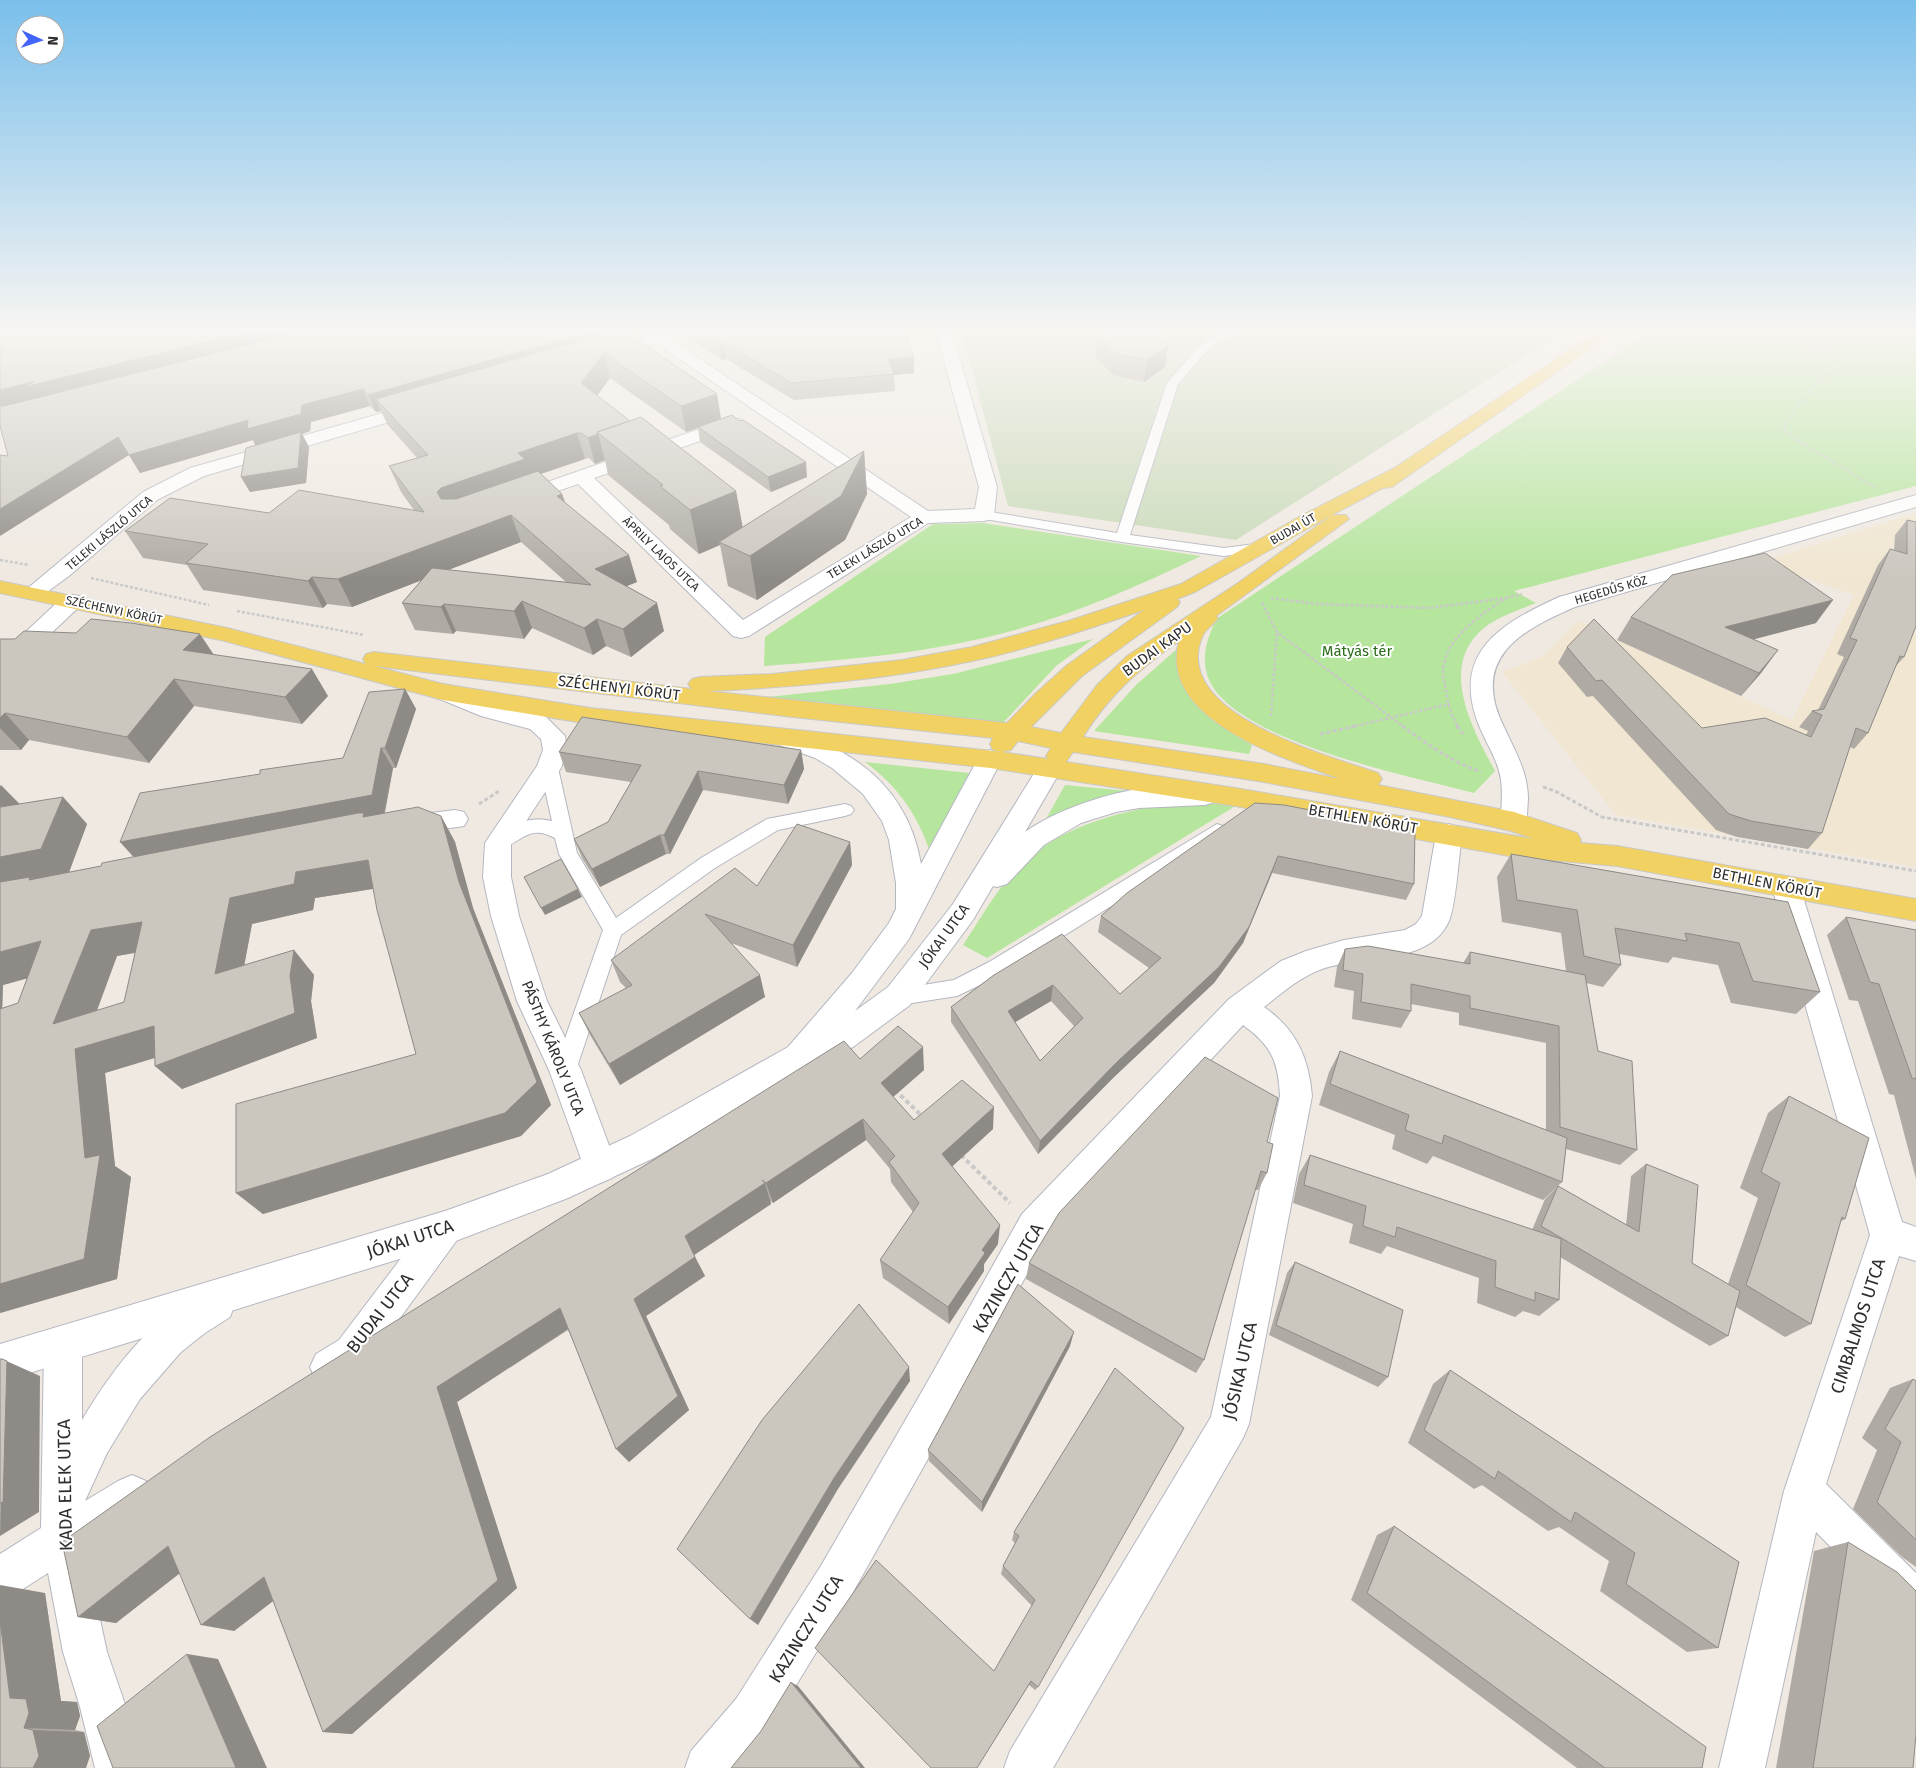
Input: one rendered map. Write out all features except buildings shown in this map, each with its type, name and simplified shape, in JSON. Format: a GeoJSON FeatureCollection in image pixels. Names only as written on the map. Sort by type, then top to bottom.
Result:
{"type":"FeatureCollection","features":[{"type":"Feature","properties":{"kind":"main road","name":"BUDAI ÚT"},"geometry":{"type":"LineString","coordinates":[[1216,607],[1322,532],[1400,472],[1485,415]]}},
{"type":"Feature","properties":{"kind":"main road","name":"BUDAI ÚT"},"geometry":{"type":"LineString","coordinates":[[1188,588],[1306,521],[1400,472]]}},
{"type":"Feature","properties":{"kind":"main road","name":"SZÉCHENYI KÖRÚT"},"geometry":{"type":"LineString","coordinates":[[0,587],[227,635],[443,692],[590,716],[990,759]]}},
{"type":"Feature","properties":{"kind":"main road"},"geometry":{"type":"LineString","coordinates":[[621,688],[773,681],[902,667],[973,654],[1076,626],[1188,588]]}},
{"type":"Feature","properties":{"kind":"main road"},"geometry":{"type":"LineString","coordinates":[[1049,770],[990,759],[1043,698],[1074,671],[1188,588]]}},
{"type":"Feature","properties":{"kind":"main road","name":"BUDAI KAPU"},"geometry":{"type":"LineString","coordinates":[[1049,770],[1066,742],[1105,690],[1135,661],[1216,607]]}},
{"type":"Feature","properties":{"kind":"main road"},"geometry":{"type":"LineString","coordinates":[[1216,607],[1192,634],[1187,653],[1187,668],[1207,701],[1223,715],[1268,743],[1450,821]]}},
{"type":"Feature","properties":{"kind":"main road","name":"SZÉCHENYI KÖRÚT"},"geometry":{"type":"LineString","coordinates":[[227,635],[345,655],[1012,732]]}},
{"type":"Feature","properties":{"kind":"main road"},"geometry":{"type":"LineString","coordinates":[[1012,732],[1066,742]]}},
{"type":"Feature","properties":{"kind":"main road","name":"BETHLEN KÖRÚT"},"geometry":{"type":"LineString","coordinates":[[1066,742],[1264,773],[1450,821],[1515,847],[1617,856],[1916,910]]}},
{"type":"Feature","properties":{"kind":"main road","name":"BETHLEN KÖRÚT"},"geometry":{"type":"LineString","coordinates":[[1049,770],[1235,797],[1450,821],[1514,822],[1617,856]]}},
{"type":"Feature","properties":{"kind":"street","name":"TELEKI LÁSZLÓ UTCA"},"geometry":{"type":"LineString","coordinates":[[33,593],[62,572],[150,496],[197,472],[394,415]]}},
{"type":"Feature","properties":{"kind":"street"},"geometry":{"type":"LineString","coordinates":[[503,504],[759,415]]}},
{"type":"Feature","properties":{"kind":"street"},"geometry":{"type":"LineString","coordinates":[[770,415],[924,517]]}},
{"type":"Feature","properties":{"kind":"street"},"geometry":{"type":"LineString","coordinates":[[967,415],[988,487],[984,515]]}},
{"type":"Feature","properties":{"kind":"street","name":"ÁPRILY LAJOS UTCA"},"geometry":{"type":"LineString","coordinates":[[582,477],[741,631]]}},
{"type":"Feature","properties":{"kind":"street","name":"HEGEDŰS KÖZ"},"geometry":{"type":"LineString","coordinates":[[1514,822],[1514,779],[1483,709],[1480,686],[1482,669],[1489,653],[1501,638],[1518,625],[1567,602],[1910,503]]}},
{"type":"Feature","properties":{"kind":"street","name":"TELEKI LÁSZLÓ UTCA"},"geometry":{"type":"LineString","coordinates":[[741,631],[924,517],[984,515]]}},
{"type":"Feature","properties":{"kind":"street"},"geometry":{"type":"LineString","coordinates":[[0,669],[72,601]]}},
{"type":"Feature","properties":{"kind":"street"},"geometry":{"type":"LineString","coordinates":[[443,692],[489,710],[538,723],[553,736],[555,750],[550,768],[498,844]]}},
{"type":"Feature","properties":{"kind":"street"},"geometry":{"type":"LineString","coordinates":[[774,735],[824,750],[864,780],[880,797],[893,818],[902,840],[909,872],[910,911]]}},
{"type":"Feature","properties":{"kind":"street","name":"JÓKAI UTCA"},"geometry":{"type":"LineString","coordinates":[[796,1058],[862,982],[910,911],[990,759]]}},
{"type":"Feature","properties":{"kind":"street","name":"JÓKAI UTCA"},"geometry":{"type":"LineString","coordinates":[[0,1363],[63,1346],[445,1228],[556,1187],[642,1148],[796,1058],[842,1038],[898,996],[963,912],[1049,770]]}},
{"type":"Feature","properties":{"kind":"street"},"geometry":{"type":"LineString","coordinates":[[963,912],[1036,837],[1078,815],[1115,803],[1148,797],[1178,794],[1235,797]]}},
{"type":"Feature","properties":{"kind":"street"},"geometry":{"type":"LineString","coordinates":[[383,827],[455,819]]}},
{"type":"Feature","properties":{"kind":"street","name":"KAZINCZY UTCA"},"geometry":{"type":"LineString","coordinates":[[708,1768],[752,1715],[838,1578],[938,1402],[1034,1226],[1240,1008],[1302,964],[1344,952],[1411,941],[1426,932],[1436,919],[1450,821]]}},
{"type":"Feature","properties":{"kind":"street","name":"PÁSTHY KÁROLY UTCA"},"geometry":{"type":"LineString","coordinates":[[498,844],[497,877],[505,916],[532,1001],[565,1070],[600,1167]]}},
{"type":"Feature","properties":{"kind":"street","name":"CIMBALMOS UTCA"},"geometry":{"type":"LineString","coordinates":[[1742,1768],[1804,1491],[1902,1240],[1786,887]]}},
{"type":"Feature","properties":{"kind":"street","name":"JÓSIKA UTCA"},"geometry":{"type":"LineString","coordinates":[[1027,1768],[1230,1424],[1296,1096],[1295,1070],[1281,1040],[1264,1022],[1240,1008]]}},
{"type":"Feature","properties":{"kind":"street","name":"BUDAI UTCA"},"geometry":{"type":"LineString","coordinates":[[302,1385],[352,1353],[445,1228]]}},
{"type":"Feature","properties":{"kind":"street"},"geometry":{"type":"LineString","coordinates":[[62,1522],[83,1456],[108,1412],[131,1381],[166,1342],[199,1313],[245,1290]]}},
{"type":"Feature","properties":{"kind":"street","name":"KADA ELEK UTCA"},"geometry":{"type":"LineString","coordinates":[[63,1346],[62,1522],[85,1652],[103,1707],[118,1768]]}},
{"type":"Feature","properties":{"kind":"street"},"geometry":{"type":"LineString","coordinates":[[0,1579],[62,1522],[162,1476]]}},
{"type":"Feature","properties":{"kind":"street"},"geometry":{"type":"LineString","coordinates":[[1804,1491],[1916,1603]]}},
{"type":"Feature","properties":{"kind":"lane"},"geometry":{"type":"LineString","coordinates":[[1122,538],[1163,415]]}},
{"type":"Feature","properties":{"kind":"lane"},"geometry":{"type":"LineString","coordinates":[[984,515],[1122,538],[1224,552],[1263,547]]}},
{"type":"Feature","properties":{"kind":"lane"},"geometry":{"type":"LineString","coordinates":[[550,768],[568,854],[613,930]]}},
{"type":"Feature","properties":{"kind":"lane"},"geometry":{"type":"LineString","coordinates":[[565,1070],[613,930],[708,863],[773,824],[845,810]]}},
{"type":"Feature","properties":{"kind":"lane"},"geometry":{"type":"LineString","coordinates":[[498,844],[525,826],[548,825],[564,834]]}},
{"type":"Feature","properties":{"kind":"lane"},"geometry":{"type":"LineString","coordinates":[[898,996],[957,988],[996,968],[1217,831]]}},
{"type":"Feature","properties":{"kind":"path"},"geometry":{"type":"LineString","coordinates":[[1792,415],[1786,422],[1784,429],[1800,442],[1910,503]]}},
{"type":"Feature","properties":{"kind":"path"},"geometry":{"type":"LineString","coordinates":[[0,560],[217,606]]}},
{"type":"Feature","properties":{"kind":"path"},"geometry":{"type":"LineString","coordinates":[[1259,595],[1277,632],[1427,744],[1464,766],[1485,773],[1482,764]]}},
{"type":"Feature","properties":{"kind":"path"},"geometry":{"type":"LineString","coordinates":[[1268,597],[1318,604],[1429,608],[1506,598],[1482,614],[1454,641],[1443,669],[1448,704],[1455,724],[1467,739]]}},
{"type":"Feature","properties":{"kind":"path"},"geometry":{"type":"LineString","coordinates":[[236,611],[373,637]]}},
{"type":"Feature","properties":{"kind":"path"},"geometry":{"type":"LineString","coordinates":[[1270,721],[1277,632]]}},
{"type":"Feature","properties":{"kind":"path"},"geometry":{"type":"LineString","coordinates":[[1314,736],[1448,704]]}},
{"type":"Feature","properties":{"kind":"path"},"geometry":{"type":"LineString","coordinates":[[1514,779],[1555,790],[1602,817],[1916,871]]}},
{"type":"Feature","properties":{"kind":"path"},"geometry":{"type":"LineString","coordinates":[[891,1086],[927,1121]]}},
{"type":"Feature","properties":{"kind":"path"},"geometry":{"type":"LineString","coordinates":[[956,1149],[1034,1226]]}},
{"type":"Feature","properties":{"kind":"shaded area"},"geometry":{"type":"Polygon","coordinates":[[[1916,513],[1916,867],[1616,815],[1502,672],[1543,656],[1578,621],[1792,720],[1854,595],[1760,562],[1916,513]]]}},
{"type":"Feature","properties":{"kind":"green space"},"geometry":{"type":"Polygon","coordinates":[[[984,415],[1433,415],[1236,540],[1008,506],[984,415]]]}},
{"type":"Feature","properties":{"kind":"green space","name":"Mátyás tér"},"geometry":{"type":"Polygon","coordinates":[[[1525,415],[1916,415],[1916,486],[1514,591],[1536,603],[1503,617],[1484,628],[1470,643],[1463,661],[1461,679],[1469,718],[1495,771],[1474,793],[1409,777],[1322,751],[1281,735],[1245,716],[1219,694],[1206,670],[1205,656],[1207,644],[1216,619],[1525,415]]]}},
{"type":"Feature","properties":{"kind":"green space"},"geometry":{"type":"Polygon","coordinates":[[[983,523],[1201,556],[1086,606],[1039,623],[984,638],[890,654],[764,666],[765,637],[933,524],[983,523]]]}},
{"type":"Feature","properties":{"kind":"green space"},"geometry":{"type":"Polygon","coordinates":[[[1093,639],[1056,666],[1003,723],[766,700],[768,697],[890,684],[953,674],[1093,639]]]}},
{"type":"Feature","properties":{"kind":"green space"},"geometry":{"type":"Polygon","coordinates":[[[1177,649],[1179,669],[1215,719],[1252,745],[1249,754],[1094,731],[1136,685],[1177,649]]]}},
{"type":"Feature","properties":{"kind":"green space"},"geometry":{"type":"Polygon","coordinates":[[[865,762],[969,773],[929,849],[918,823],[896,790],[865,762]]]}},
{"type":"Feature","properties":{"kind":"green space"},"geometry":{"type":"Polygon","coordinates":[[[1065,785],[1128,791],[1046,819],[1065,785]]]}},
{"type":"Feature","properties":{"kind":"green space"},"geometry":{"type":"Polygon","coordinates":[[[1179,802],[1237,805],[987,958],[963,945],[1006,881],[1023,863],[1042,848],[1063,835],[1107,817],[1179,802]]]}}]}
